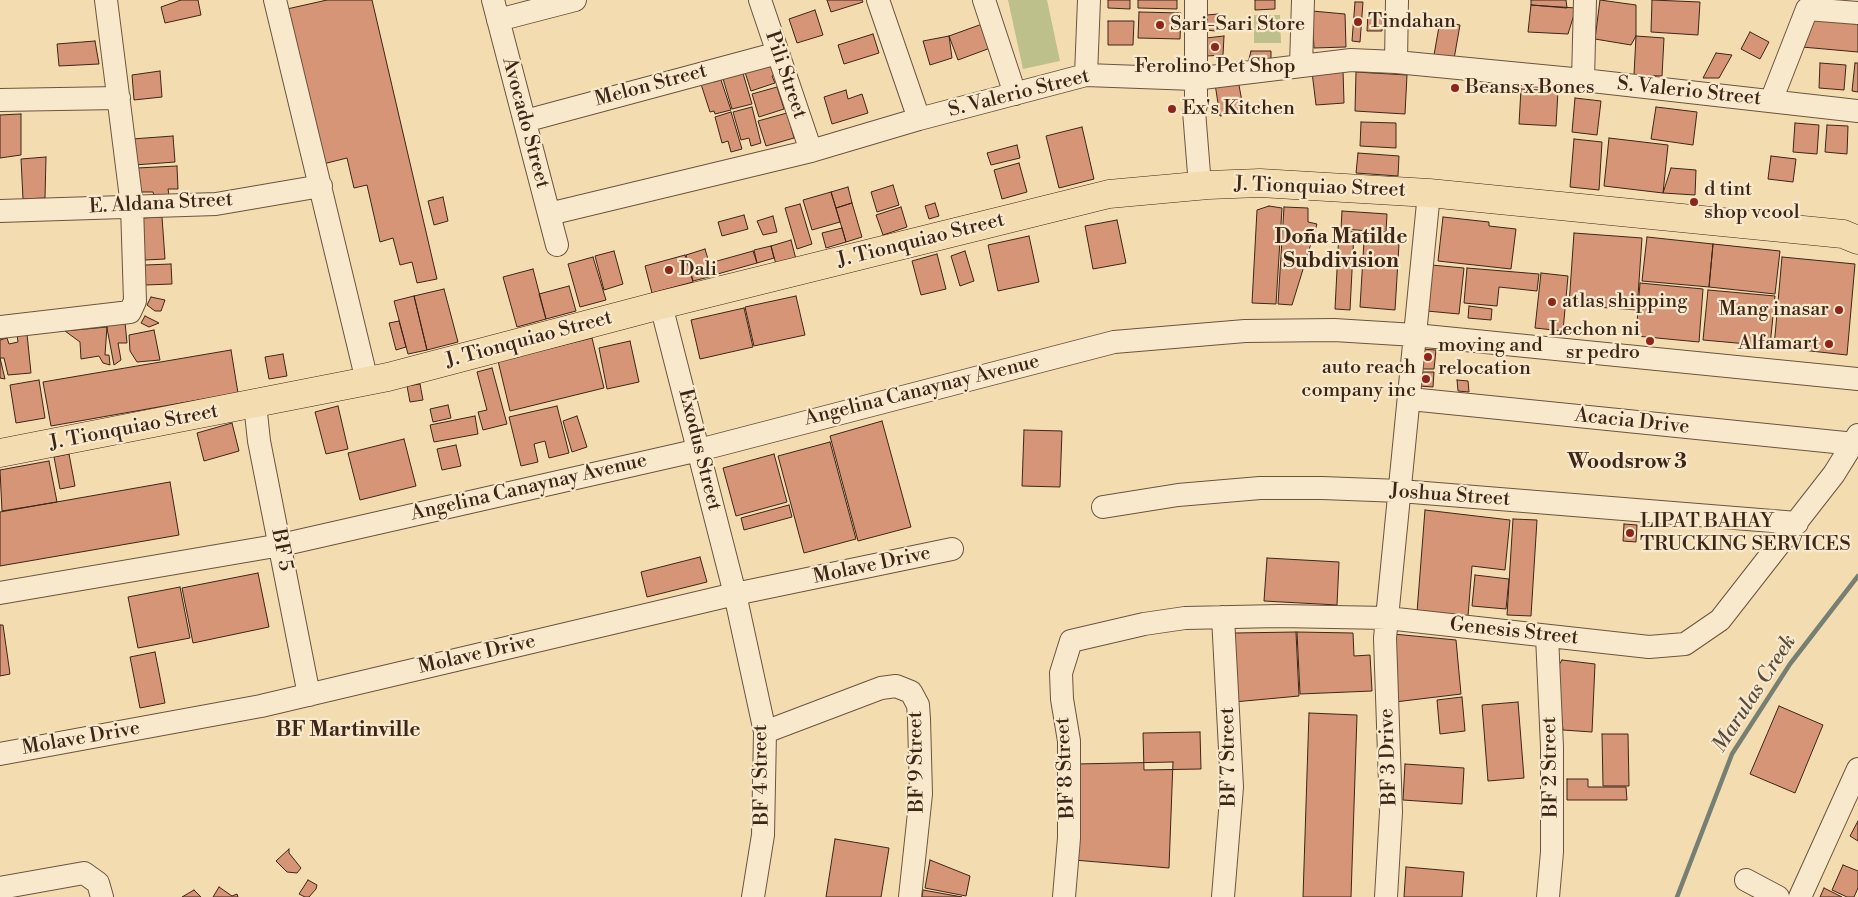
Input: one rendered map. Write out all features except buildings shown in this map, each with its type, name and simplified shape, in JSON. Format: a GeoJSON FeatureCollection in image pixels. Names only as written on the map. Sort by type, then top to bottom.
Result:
{"type":"FeatureCollection","features":[{"type":"Feature","properties":{"kind":"main road","name":"J. Tionquiao Street"},"geometry":{"type":"LineString","coordinates":[[0,453],[367,381],[661,305],[1109,194],[1204,185],[1260,183],[1429,193],[1843,234],[1858,240]]}},
{"type":"Feature","properties":{"kind":"street"},"geometry":{"type":"LineString","coordinates":[[0,327],[130,312],[135,301],[132,206],[120,98],[106,0]]}},
{"type":"Feature","properties":{"kind":"street"},"geometry":{"type":"LineString","coordinates":[[275,0],[367,381]]}},
{"type":"Feature","properties":{"kind":"street"},"geometry":{"type":"LineString","coordinates":[[496,10],[575,0]]}},
{"type":"Feature","properties":{"kind":"street","name":"Pili Street"},"geometry":{"type":"LineString","coordinates":[[760,0],[810,151]]}},
{"type":"Feature","properties":{"kind":"street"},"geometry":{"type":"LineString","coordinates":[[878,0],[918,119]]}},
{"type":"Feature","properties":{"kind":"street"},"geometry":{"type":"LineString","coordinates":[[984,0],[1015,94]]}},
{"type":"Feature","properties":{"kind":"street"},"geometry":{"type":"LineString","coordinates":[[1086,75],[1088,0]]}},
{"type":"Feature","properties":{"kind":"street"},"geometry":{"type":"LineString","coordinates":[[1196,0],[1194,79],[1196,105],[1194,111],[1204,185]]}},
{"type":"Feature","properties":{"kind":"street"},"geometry":{"type":"LineString","coordinates":[[1301,66],[1303,0]]}},
{"type":"Feature","properties":{"kind":"street"},"geometry":{"type":"LineString","coordinates":[[1396,62],[1397,0]]}},
{"type":"Feature","properties":{"kind":"street"},"geometry":{"type":"LineString","coordinates":[[1583,80],[1585,0]]}},
{"type":"Feature","properties":{"kind":"street"},"geometry":{"type":"LineString","coordinates":[[1771,102],[1805,4],[1858,13]]}},
{"type":"Feature","properties":{"kind":"street","name":"Avocado Street"},"geometry":{"type":"LineString","coordinates":[[496,10],[558,246]]}},
{"type":"Feature","properties":{"kind":"street","name":"Melon Street"},"geometry":{"type":"LineString","coordinates":[[525,121],[778,53]]}},
{"type":"Feature","properties":{"kind":"street","name":"S. Valerio Street"},"geometry":{"type":"LineString","coordinates":[[549,214],[810,151],[918,119],[1086,75],[1194,79],[1351,60],[1396,62],[1583,80],[1858,111]]}},
{"type":"Feature","properties":{"kind":"street"},"geometry":{"type":"LineString","coordinates":[[0,100],[120,98]]}},
{"type":"Feature","properties":{"kind":"street","name":"E. Aldana Street"},"geometry":{"type":"LineString","coordinates":[[0,211],[216,204],[321,186]]}},
{"type":"Feature","properties":{"kind":"street","name":"BF 3 Drive"},"geometry":{"type":"LineString","coordinates":[[1386,897],[1391,812],[1384,652],[1429,193]]}},
{"type":"Feature","properties":{"kind":"street","name":"Exodus Street"},"geometry":{"type":"LineString","coordinates":[[661,305],[735,594]]}},
{"type":"Feature","properties":{"kind":"street","name":"Angelina Canaynay Avenue"},"geometry":{"type":"LineString","coordinates":[[0,593],[281,545],[699,450],[1114,342],[1245,331],[1334,330],[1415,335],[1858,379]]}},
{"type":"Feature","properties":{"kind":"street","name":"Acacia Drive"},"geometry":{"type":"LineString","coordinates":[[1410,400],[1856,440]]}},
{"type":"Feature","properties":{"kind":"street","name":"BF 5"},"geometry":{"type":"LineString","coordinates":[[255,404],[259,441],[309,694]]}},
{"type":"Feature","properties":{"kind":"street","name":"Genesis Street"},"geometry":{"type":"LineString","coordinates":[[1071,641],[1144,624],[1185,618],[1223,617],[1387,618],[1649,647],[1685,644],[1720,620],[1797,523],[1856,440]]}},
{"type":"Feature","properties":{"kind":"street","name":"Joshua Street"},"geometry":{"type":"LineString","coordinates":[[1103,507],[1178,495],[1260,488],[1400,491],[1797,523]]}},
{"type":"Feature","properties":{"kind":"street","name":"Molave Drive"},"geometry":{"type":"LineString","coordinates":[[0,754],[184,721],[309,694],[735,594],[952,549]]}},
{"type":"Feature","properties":{"kind":"street","name":"BF 4 Street"},"geometry":{"type":"LineString","coordinates":[[735,594],[765,732],[763,835],[753,897]]}},
{"type":"Feature","properties":{"kind":"street","name":"BF 7 Street"},"geometry":{"type":"LineString","coordinates":[[1223,617],[1232,787],[1223,897]]}},
{"type":"Feature","properties":{"kind":"street","name":"BF 2 Street"},"geometry":{"type":"LineString","coordinates":[[1547,636],[1552,747],[1552,852],[1548,897]]}},
{"type":"Feature","properties":{"kind":"street","name":"BF 8 Street"},"geometry":{"type":"LineString","coordinates":[[1064,897],[1069,838],[1069,741],[1062,699],[1061,673],[1064,657],[1071,641]]}},
{"type":"Feature","properties":{"kind":"street","name":"BF 9 Street"},"geometry":{"type":"LineString","coordinates":[[765,732],[882,688],[896,686],[911,692],[918,704],[920,719],[921,794],[910,897]]}},
{"type":"Feature","properties":{"kind":"street"},"geometry":{"type":"LineString","coordinates":[[1800,897],[1858,769]]}},
{"type":"Feature","properties":{"kind":"street"},"geometry":{"type":"LineString","coordinates":[[0,888],[84,873],[98,883],[102,897]]}},
{"type":"Feature","properties":{"kind":"street"},"geometry":{"type":"LineString","coordinates":[[1746,880],[1778,897]]}},
{"type":"Feature","properties":{"kind":"green space"},"geometry":{"type":"Polygon","coordinates":[[[1008,0],[1047,0],[1060,61],[1023,69],[1008,0]]]}},
{"type":"Feature","properties":{"kind":"green space"},"geometry":{"type":"Polygon","coordinates":[[[1254,15],[1280,15],[1281,43],[1254,43],[1254,15]]]}},
{"type":"Feature","properties":{"kind":"waterway","name":"Marulas Creek"},"geometry":{"type":"LineString","coordinates":[[1677,897],[1732,754],[1790,664],[1858,576]]}},
{"type":"Feature","properties":{"kind":"place","name":"Tindahan"},"geometry":{"type":"Point","coordinates":[1358,22]}},
{"type":"Feature","properties":{"kind":"place","name":"Sari-Sari Store"},"geometry":{"type":"Point","coordinates":[1160,25]}},
{"type":"Feature","properties":{"kind":"place","name":"Ferolino Pet Shop"},"geometry":{"type":"Point","coordinates":[1215,47]}},
{"type":"Feature","properties":{"kind":"place","name":"Beans x Bones"},"geometry":{"type":"Point","coordinates":[1455,88]}},
{"type":"Feature","properties":{"kind":"place","name":"Ex's Kitchen"},"geometry":{"type":"Point","coordinates":[1172,109]}},
{"type":"Feature","properties":{"kind":"place","name":"d tint shop vcool"},"geometry":{"type":"Point","coordinates":[1694,202]}},
{"type":"Feature","properties":{"kind":"place","name":"Dali"},"geometry":{"type":"Point","coordinates":[669,270]}},
{"type":"Feature","properties":{"kind":"place","name":"atlas shipping"},"geometry":{"type":"Point","coordinates":[1552,302]}},
{"type":"Feature","properties":{"kind":"place","name":"Mang inasar"},"geometry":{"type":"Point","coordinates":[1839,310]}},
{"type":"Feature","properties":{"kind":"place","name":"Lechon ni sr pedro"},"geometry":{"type":"Point","coordinates":[1650,341]}},
{"type":"Feature","properties":{"kind":"place","name":"Alfamart"},"geometry":{"type":"Point","coordinates":[1829,344]}},
{"type":"Feature","properties":{"kind":"place","name":"moving and relocation"},"geometry":{"type":"Point","coordinates":[1428,357]}},
{"type":"Feature","properties":{"kind":"place","name":"auto reach company inc"},"geometry":{"type":"Point","coordinates":[1426,379]}},
{"type":"Feature","properties":{"kind":"place","name":"LIPAT BAHAY TRUCKING SERVICES"},"geometry":{"type":"Point","coordinates":[1630,533]}},
{"type":"Feature","properties":{"kind":"district","name":"Doña Matilde Subdivision"},"geometry":{"type":"Point","coordinates":[1341,250]}},
{"type":"Feature","properties":{"kind":"district","name":"Woodsrow 3"},"geometry":{"type":"Point","coordinates":[1627,463]}},
{"type":"Feature","properties":{"kind":"district","name":"BF Martinville"},"geometry":{"type":"Point","coordinates":[348,731]}}]}
